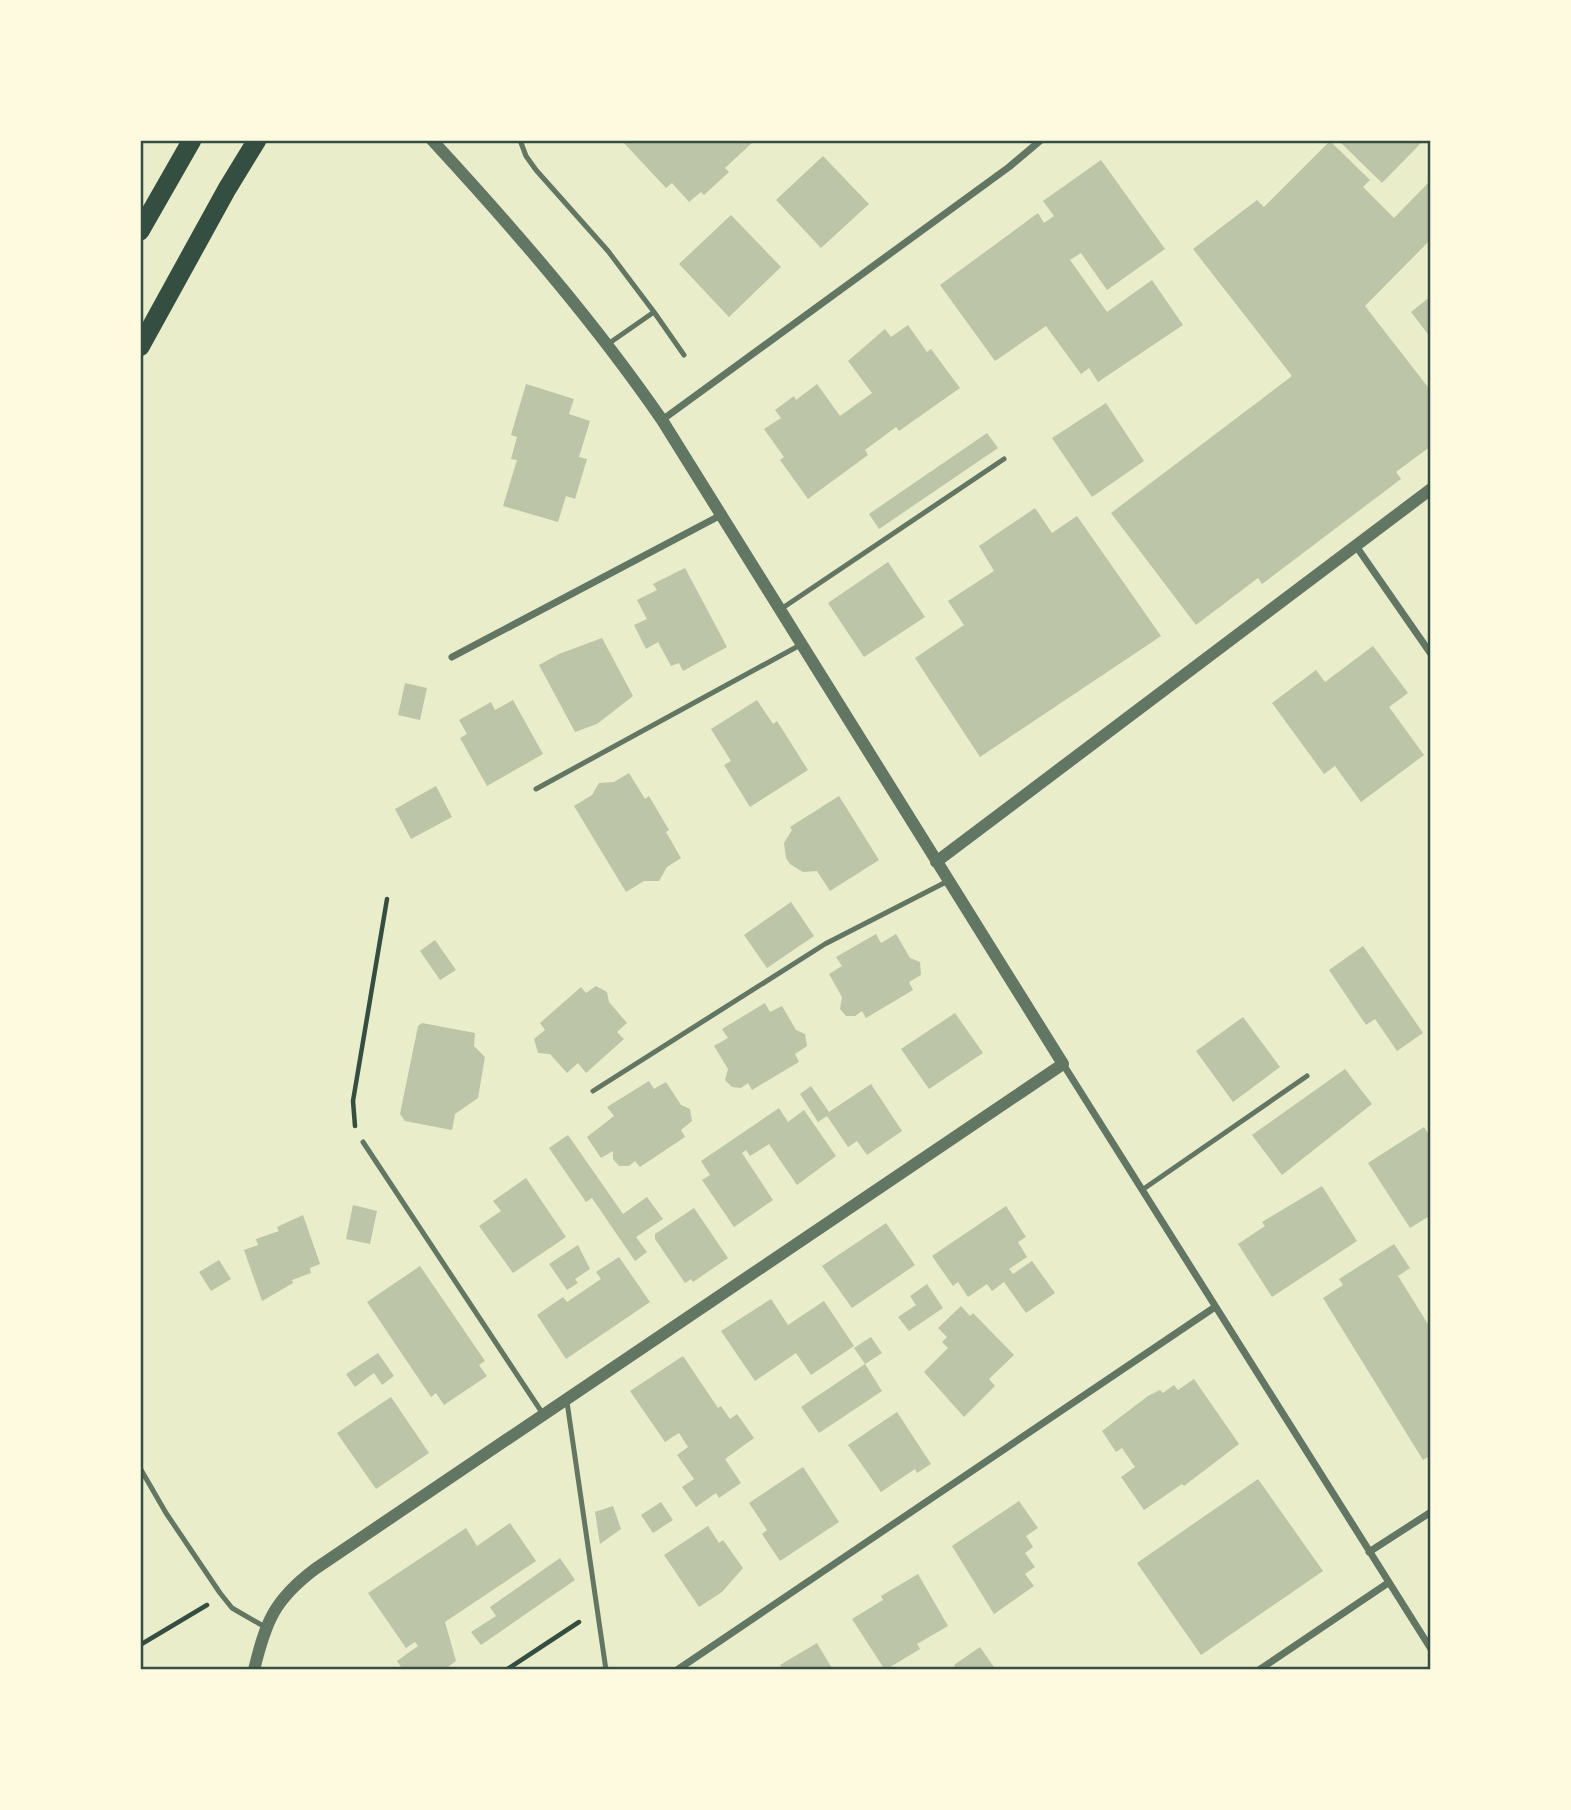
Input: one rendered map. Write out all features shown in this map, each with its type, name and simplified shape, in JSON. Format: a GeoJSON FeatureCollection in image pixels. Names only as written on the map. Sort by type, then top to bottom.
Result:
{"type":"FeatureCollection","features":[{"type":"Feature","properties":{"kind":"highway"},"geometry":{"type":"LineString","coordinates":[[140,231],[192,140]]}},
{"type":"Feature","properties":{"kind":"highway"},"geometry":{"type":"LineString","coordinates":[[140,347],[201,234],[257,140]]}},
{"type":"Feature","properties":{"kind":"street"},"geometry":{"type":"LineString","coordinates":[[432,140],[533,253],[608,344],[662,419],[936,862],[1431,1649]]}},
{"type":"Feature","properties":{"kind":"street"},"geometry":{"type":"LineString","coordinates":[[662,419],[1000,174],[1041,140]]}},
{"type":"Feature","properties":{"kind":"street"},"geometry":{"type":"LineString","coordinates":[[936,862],[1431,489]]}},
{"type":"Feature","properties":{"kind":"street"},"geometry":{"type":"LineString","coordinates":[[452,657],[723,514]]}},
{"type":"Feature","properties":{"kind":"street"},"geometry":{"type":"LineString","coordinates":[[1356,546],[1431,654]]}},
{"type":"Feature","properties":{"kind":"street"},"geometry":{"type":"LineString","coordinates":[[254,1670],[265,1627],[283,1595],[304,1577],[1063,1064]]}},
{"type":"Feature","properties":{"kind":"street"},"geometry":{"type":"LineString","coordinates":[[677,1670],[1215,1307]]}},
{"type":"Feature","properties":{"kind":"street"},"geometry":{"type":"LineString","coordinates":[[1369,1552],[1431,1512]]}},
{"type":"Feature","properties":{"kind":"street"},"geometry":{"type":"LineString","coordinates":[[1259,1670],[1388,1583]]}},
{"type":"Feature","properties":{"kind":"lane"},"geometry":{"type":"LineString","coordinates":[[520,140],[526,156],[536,170],[608,251],[684,355]]}},
{"type":"Feature","properties":{"kind":"lane"},"geometry":{"type":"LineString","coordinates":[[608,344],[654,312]]}},
{"type":"Feature","properties":{"kind":"lane"},"geometry":{"type":"LineString","coordinates":[[781,609],[1004,459]]}},
{"type":"Feature","properties":{"kind":"lane"},"geometry":{"type":"LineString","coordinates":[[536,789],[802,644]]}},
{"type":"Feature","properties":{"kind":"lane"},"geometry":{"type":"LineString","coordinates":[[593,1091],[825,944],[948,881]]}},
{"type":"Feature","properties":{"kind":"lane"},"geometry":{"type":"LineString","coordinates":[[1142,1190],[1307,1076]]}},
{"type":"Feature","properties":{"kind":"lane"},"geometry":{"type":"LineString","coordinates":[[363,1142],[544,1414]]}},
{"type":"Feature","properties":{"kind":"lane"},"geometry":{"type":"LineString","coordinates":[[567,1398],[606,1670]]}},
{"type":"Feature","properties":{"kind":"lane"},"geometry":{"type":"LineString","coordinates":[[140,1468],[159,1502],[222,1595],[239,1613],[265,1627]]}},
{"type":"Feature","properties":{"kind":"path"},"geometry":{"type":"LineString","coordinates":[[363,1142],[352,1115],[353,1101],[387,899]]}},
{"type":"Feature","properties":{"kind":"path"},"geometry":{"type":"LineString","coordinates":[[140,1645],[222,1595]]}},
{"type":"Feature","properties":{"kind":"path"},"geometry":{"type":"LineString","coordinates":[[506,1670],[597,1611]]}},
{"type":"Feature","properties":{"kind":"building"},"geometry":{"type":"Polygon","coordinates":[[[627,140],[753,142],[725,168],[729,172],[704,195],[701,192],[689,202],[672,183],[666,188],[624,143],[627,140]]]}},
{"type":"Feature","properties":{"kind":"building"},"geometry":{"type":"Polygon","coordinates":[[[1338,140],[1424,140],[1382,183],[1338,140]]]}},
{"type":"Feature","properties":{"kind":"building"},"geometry":{"type":"Polygon","coordinates":[[[1330,141],[1370,180],[1363,187],[1394,218],[1431,180],[1431,239],[1365,306],[1431,391],[1431,446],[1396,472],[1401,479],[1262,584],[1258,578],[1196,625],[1111,513],[1292,376],[1193,249],[1257,200],[1264,207],[1330,141]]]}},
{"type":"Feature","properties":{"kind":"building"},"geometry":{"type":"Polygon","coordinates":[[[823,156],[869,204],[821,248],[776,200],[823,156]]]}},
{"type":"Feature","properties":{"kind":"building"},"geometry":{"type":"Polygon","coordinates":[[[1101,160],[1165,249],[1107,290],[1081,253],[1070,260],[1107,312],[1152,280],[1183,325],[1098,382],[1089,368],[1081,374],[1046,326],[995,361],[940,285],[1038,213],[1044,223],[1054,216],[1043,201],[1101,160]]]}},
{"type":"Feature","properties":{"kind":"building"},"geometry":{"type":"Polygon","coordinates":[[[731,215],[781,267],[729,317],[679,264],[731,215]]]}},
{"type":"Feature","properties":{"kind":"building"},"geometry":{"type":"Polygon","coordinates":[[[1431,296],[1431,338],[1411,312],[1431,296]]]}},
{"type":"Feature","properties":{"kind":"building"},"geometry":{"type":"Polygon","coordinates":[[[908,325],[927,352],[931,349],[960,388],[899,431],[896,427],[865,450],[868,455],[808,499],[780,460],[784,457],[764,429],[781,418],[775,410],[794,396],[796,400],[817,384],[840,416],[872,393],[848,361],[885,329],[891,337],[908,325]]]}},
{"type":"Feature","properties":{"kind":"building"},"geometry":{"type":"Polygon","coordinates":[[[526,384],[574,399],[569,414],[590,421],[579,457],[587,459],[575,499],[566,496],[558,522],[503,506],[517,460],[511,459],[517,437],[511,435],[526,384]]]}},
{"type":"Feature","properties":{"kind":"building"},"geometry":{"type":"Polygon","coordinates":[[[1106,403],[1144,461],[1092,497],[1052,438],[1106,403]]]}},
{"type":"Feature","properties":{"kind":"building"},"geometry":{"type":"Polygon","coordinates":[[[987,433],[998,448],[879,529],[869,514],[987,433]]]}},
{"type":"Feature","properties":{"kind":"building"},"geometry":{"type":"Polygon","coordinates":[[[1035,508],[1052,533],[1077,516],[1161,636],[980,757],[915,658],[964,625],[948,601],[994,571],[979,546],[1035,508]]]}},
{"type":"Feature","properties":{"kind":"building"},"geometry":{"type":"Polygon","coordinates":[[[888,562],[925,617],[864,657],[828,603],[888,562]]]}},
{"type":"Feature","properties":{"kind":"building"},"geometry":{"type":"Polygon","coordinates":[[[685,568],[727,647],[683,671],[679,663],[671,666],[658,642],[646,649],[634,625],[647,619],[637,600],[657,590],[653,584],[685,568]]]}},
{"type":"Feature","properties":{"kind":"building"},"geometry":{"type":"Polygon","coordinates":[[[602,638],[633,696],[597,724],[575,732],[539,665],[559,654],[602,638]]]}},
{"type":"Feature","properties":{"kind":"building"},"geometry":{"type":"Polygon","coordinates":[[[1373,646],[1408,693],[1389,707],[1424,755],[1361,802],[1335,766],[1324,774],[1272,703],[1316,670],[1325,682],[1373,646]]]}},
{"type":"Feature","properties":{"kind":"building"},"geometry":{"type":"Polygon","coordinates":[[[405,683],[427,688],[420,720],[398,715],[405,683]]]}},
{"type":"Feature","properties":{"kind":"building"},"geometry":{"type":"Polygon","coordinates":[[[513,700],[543,754],[487,786],[460,738],[467,734],[459,720],[491,702],[495,710],[513,700]]]}},
{"type":"Feature","properties":{"kind":"building"},"geometry":{"type":"Polygon","coordinates":[[[757,700],[773,724],[777,721],[808,770],[750,807],[724,765],[731,761],[711,729],[757,700]]]}},
{"type":"Feature","properties":{"kind":"building"},"geometry":{"type":"Polygon","coordinates":[[[629,773],[645,799],[649,796],[669,830],[666,832],[681,858],[667,867],[659,881],[644,881],[626,892],[574,806],[592,795],[599,783],[614,782],[629,773]]]}},
{"type":"Feature","properties":{"kind":"building"},"geometry":{"type":"Polygon","coordinates":[[[436,786],[452,817],[411,839],[395,809],[436,786]]]}},
{"type":"Feature","properties":{"kind":"building"},"geometry":{"type":"Polygon","coordinates":[[[839,796],[879,860],[830,891],[817,871],[803,872],[790,864],[786,858],[784,843],[792,830],[790,827],[839,796]]]}},
{"type":"Feature","properties":{"kind":"building"},"geometry":{"type":"Polygon","coordinates":[[[791,902],[814,936],[767,968],[744,935],[791,902]]]}},
{"type":"Feature","properties":{"kind":"building"},"geometry":{"type":"Polygon","coordinates":[[[876,934],[881,943],[896,934],[910,958],[920,962],[921,975],[909,982],[913,990],[866,1018],[862,1011],[855,1016],[846,1016],[840,1009],[842,997],[829,974],[842,966],[836,957],[876,934]]]}},
{"type":"Feature","properties":{"kind":"building"},"geometry":{"type":"Polygon","coordinates":[[[435,940],[456,970],[440,980],[420,951],[435,940]]]}},
{"type":"Feature","properties":{"kind":"building"},"geometry":{"type":"Polygon","coordinates":[[[1363,946],[1423,1033],[1397,1051],[1375,1019],[1366,1025],[1329,970],[1363,946]]]}},
{"type":"Feature","properties":{"kind":"building"},"geometry":{"type":"Polygon","coordinates":[[[596,986],[607,992],[609,1002],[627,1023],[617,1032],[624,1039],[586,1073],[578,1063],[567,1073],[550,1054],[538,1053],[534,1039],[545,1030],[540,1023],[581,987],[586,993],[596,986]]]}},
{"type":"Feature","properties":{"kind":"building"},"geometry":{"type":"Polygon","coordinates":[[[765,1003],[770,1012],[782,1006],[796,1030],[805,1034],[807,1046],[795,1054],[799,1062],[752,1090],[748,1083],[741,1088],[732,1087],[725,1080],[728,1069],[714,1046],[728,1038],[722,1029],[765,1003]]]}},
{"type":"Feature","properties":{"kind":"building"},"geometry":{"type":"Polygon","coordinates":[[[955,1013],[983,1053],[929,1089],[901,1049],[955,1013]]]}},
{"type":"Feature","properties":{"kind":"building"},"geometry":{"type":"Polygon","coordinates":[[[1243,1017],[1280,1067],[1233,1102],[1196,1051],[1243,1017]]]}},
{"type":"Feature","properties":{"kind":"building"},"geometry":{"type":"Polygon","coordinates":[[[422,1023],[475,1033],[474,1046],[485,1057],[478,1098],[455,1114],[452,1130],[405,1121],[400,1114],[418,1026],[422,1023]]]}},
{"type":"Feature","properties":{"kind":"building"},"geometry":{"type":"Polygon","coordinates":[[[1345,1069],[1372,1104],[1282,1175],[1252,1135],[1345,1069]]]}},
{"type":"Feature","properties":{"kind":"building"},"geometry":{"type":"Polygon","coordinates":[[[649,1081],[654,1089],[666,1082],[681,1105],[690,1109],[692,1121],[681,1130],[685,1137],[640,1167],[635,1161],[629,1166],[619,1166],[613,1159],[613,1151],[601,1158],[587,1137],[614,1116],[607,1107],[649,1081]]]}},
{"type":"Feature","properties":{"kind":"building"},"geometry":{"type":"Polygon","coordinates":[[[871,1084],[902,1131],[867,1155],[857,1141],[848,1147],[827,1116],[818,1122],[800,1094],[811,1086],[829,1112],[871,1084]]]}},
{"type":"Feature","properties":{"kind":"building"},"geometry":{"type":"Polygon","coordinates":[[[779,1108],[788,1122],[804,1110],[836,1156],[797,1185],[769,1144],[750,1156],[746,1150],[742,1153],[773,1200],[734,1227],[702,1180],[710,1175],[701,1161],[779,1108]]]}},
{"type":"Feature","properties":{"kind":"building"},"geometry":{"type":"Polygon","coordinates":[[[1424,1127],[1431,1138],[1431,1215],[1410,1228],[1368,1163],[1424,1127]]]}},
{"type":"Feature","properties":{"kind":"building"},"geometry":{"type":"Polygon","coordinates":[[[568,1135],[623,1214],[647,1197],[663,1219],[636,1237],[647,1252],[635,1261],[592,1198],[586,1202],[549,1148],[568,1135]]]}},
{"type":"Feature","properties":{"kind":"building"},"geometry":{"type":"Polygon","coordinates":[[[526,1178],[566,1237],[513,1273],[479,1226],[501,1211],[493,1201],[526,1178]]]}},
{"type":"Feature","properties":{"kind":"building"},"geometry":{"type":"Polygon","coordinates":[[[1322,1186],[1357,1241],[1272,1297],[1238,1244],[1265,1226],[1262,1222],[1322,1186]]]}},
{"type":"Feature","properties":{"kind":"building"},"geometry":{"type":"Polygon","coordinates":[[[353,1205],[377,1211],[370,1244],[346,1239],[353,1205]]]}},
{"type":"Feature","properties":{"kind":"building"},"geometry":{"type":"Polygon","coordinates":[[[1006,1206],[1026,1237],[1018,1242],[1027,1257],[1009,1269],[1013,1274],[1032,1261],[1055,1293],[1026,1313],[1004,1282],[992,1291],[987,1284],[968,1297],[958,1282],[953,1286],[932,1256],[1006,1206]]]}},
{"type":"Feature","properties":{"kind":"building"},"geometry":{"type":"Polygon","coordinates":[[[694,1208],[728,1258],[693,1282],[691,1279],[685,1283],[655,1239],[655,1234],[694,1208]]]}},
{"type":"Feature","properties":{"kind":"building"},"geometry":{"type":"Polygon","coordinates":[[[303,1215],[320,1264],[310,1268],[311,1273],[292,1280],[293,1283],[262,1301],[244,1250],[258,1245],[256,1239],[279,1231],[277,1227],[303,1215]]]}},
{"type":"Feature","properties":{"kind":"building"},"geometry":{"type":"Polygon","coordinates":[[[886,1223],[915,1265],[852,1308],[822,1266],[886,1223]]]}},
{"type":"Feature","properties":{"kind":"building"},"geometry":{"type":"Polygon","coordinates":[[[1394,1244],[1410,1268],[1398,1276],[1431,1329],[1431,1455],[1423,1460],[1323,1298],[1343,1285],[1339,1279],[1394,1244]]]}},
{"type":"Feature","properties":{"kind":"building"},"geometry":{"type":"Polygon","coordinates":[[[578,1245],[590,1269],[575,1279],[578,1283],[567,1290],[549,1264],[578,1245]]]}},
{"type":"Feature","properties":{"kind":"building"},"geometry":{"type":"Polygon","coordinates":[[[619,1257],[650,1302],[566,1359],[537,1315],[563,1297],[567,1302],[601,1279],[596,1272],[619,1257]]]}},
{"type":"Feature","properties":{"kind":"building"},"geometry":{"type":"Polygon","coordinates":[[[219,1260],[231,1279],[211,1291],[199,1272],[219,1260]]]}},
{"type":"Feature","properties":{"kind":"building"},"geometry":{"type":"Polygon","coordinates":[[[420,1266],[485,1361],[479,1365],[487,1376],[444,1405],[436,1393],[431,1397],[367,1302],[420,1266]]]}},
{"type":"Feature","properties":{"kind":"building"},"geometry":{"type":"Polygon","coordinates":[[[927,1284],[943,1308],[909,1331],[898,1317],[916,1305],[910,1296],[927,1284]]]}},
{"type":"Feature","properties":{"kind":"building"},"geometry":{"type":"Polygon","coordinates":[[[771,1299],[788,1325],[824,1301],[854,1346],[811,1375],[796,1353],[755,1381],[721,1331],[771,1299]]]}},
{"type":"Feature","properties":{"kind":"building"},"geometry":{"type":"Polygon","coordinates":[[[961,1306],[970,1316],[973,1313],[1014,1355],[989,1379],[995,1386],[964,1417],[924,1372],[948,1348],[942,1342],[947,1337],[938,1328],[961,1306]]]}},
{"type":"Feature","properties":{"kind":"building"},"geometry":{"type":"Polygon","coordinates":[[[871,1337],[882,1353],[865,1364],[854,1348],[871,1337]]]}},
{"type":"Feature","properties":{"kind":"building"},"geometry":{"type":"Polygon","coordinates":[[[378,1353],[394,1376],[382,1385],[374,1373],[355,1387],[346,1374],[378,1353]]]}},
{"type":"Feature","properties":{"kind":"building"},"geometry":{"type":"Polygon","coordinates":[[[683,1356],[718,1408],[721,1406],[730,1419],[737,1414],[754,1438],[725,1459],[741,1483],[719,1498],[716,1493],[696,1507],[682,1487],[694,1479],[677,1455],[688,1447],[679,1433],[665,1442],[630,1391],[683,1356]]]}},
{"type":"Feature","properties":{"kind":"building"},"geometry":{"type":"Polygon","coordinates":[[[865,1364],[882,1391],[819,1433],[801,1407],[865,1364]]]}},
{"type":"Feature","properties":{"kind":"building"},"geometry":{"type":"Polygon","coordinates":[[[1194,1379],[1239,1444],[1184,1486],[1182,1484],[1144,1510],[1121,1477],[1135,1467],[1122,1448],[1116,1452],[1102,1431],[1148,1396],[1160,1390],[1163,1393],[1174,1385],[1178,1390],[1194,1379]]]}},
{"type":"Feature","properties":{"kind":"building"},"geometry":{"type":"Polygon","coordinates":[[[391,1397],[429,1453],[376,1489],[337,1433],[391,1397]]]}},
{"type":"Feature","properties":{"kind":"building"},"geometry":{"type":"Polygon","coordinates":[[[897,1412],[931,1464],[917,1473],[915,1469],[881,1492],[848,1445],[897,1412]]]}},
{"type":"Feature","properties":{"kind":"building"},"geometry":{"type":"Polygon","coordinates":[[[803,1467],[839,1522],[780,1561],[762,1534],[767,1530],[749,1503],[803,1467]]]}},
{"type":"Feature","properties":{"kind":"building"},"geometry":{"type":"Polygon","coordinates":[[[1258,1479],[1323,1571],[1201,1655],[1137,1563],[1258,1479]]]}},
{"type":"Feature","properties":{"kind":"building"},"geometry":{"type":"Polygon","coordinates":[[[1019,1501],[1038,1528],[1026,1536],[1033,1547],[1025,1553],[1035,1567],[1025,1574],[1034,1586],[994,1614],[952,1546],[1019,1501]]]}},
{"type":"Feature","properties":{"kind":"building"},"geometry":{"type":"Polygon","coordinates":[[[661,1502],[673,1520],[653,1533],[641,1515],[661,1502]]]}},
{"type":"Feature","properties":{"kind":"building"},"geometry":{"type":"Polygon","coordinates":[[[613,1506],[621,1529],[600,1544],[595,1512],[613,1506]]]}},
{"type":"Feature","properties":{"kind":"building"},"geometry":{"type":"Polygon","coordinates":[[[510,1523],[536,1561],[445,1622],[456,1661],[444,1670],[403,1670],[397,1661],[418,1646],[415,1642],[406,1648],[368,1593],[466,1528],[477,1546],[510,1523]]]}},
{"type":"Feature","properties":{"kind":"building"},"geometry":{"type":"Polygon","coordinates":[[[708,1526],[719,1543],[723,1540],[743,1568],[722,1592],[699,1607],[664,1555],[708,1526]]]}},
{"type":"Feature","properties":{"kind":"building"},"geometry":{"type":"Polygon","coordinates":[[[560,1558],[575,1580],[481,1645],[471,1632],[496,1616],[490,1607],[560,1558]]]}},
{"type":"Feature","properties":{"kind":"building"},"geometry":{"type":"Polygon","coordinates":[[[918,1574],[948,1626],[917,1644],[920,1649],[885,1670],[852,1619],[883,1600],[881,1596],[918,1574]]]}},
{"type":"Feature","properties":{"kind":"building"},"geometry":{"type":"Polygon","coordinates":[[[817,1643],[833,1670],[783,1670],[780,1665],[817,1643]]]}},
{"type":"Feature","properties":{"kind":"building"},"geometry":{"type":"Polygon","coordinates":[[[980,1647],[996,1670],[958,1670],[954,1665],[980,1647]]]}}]}
